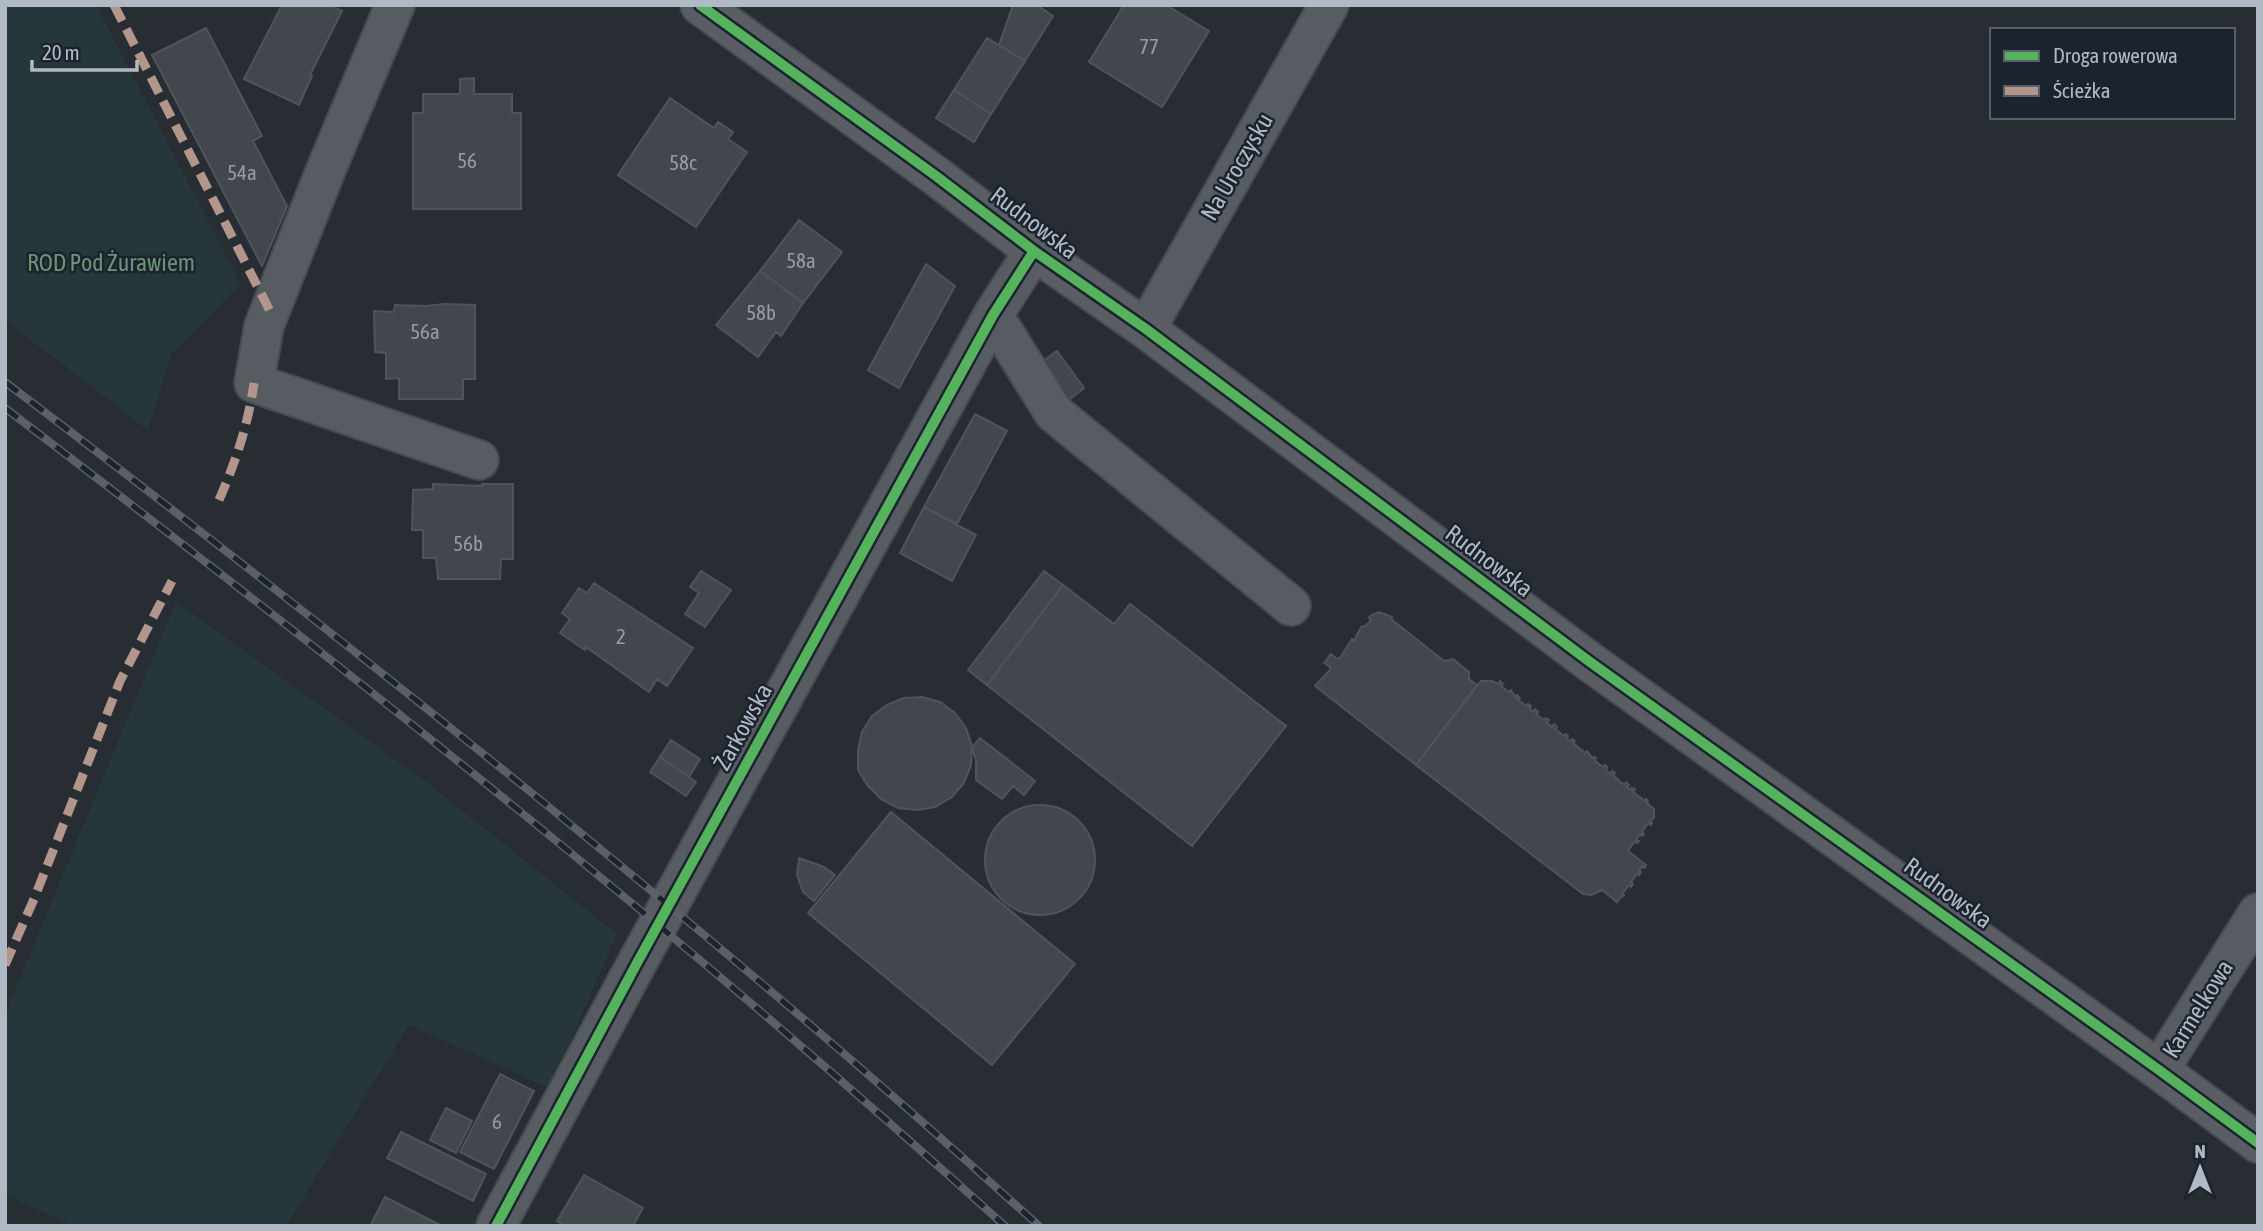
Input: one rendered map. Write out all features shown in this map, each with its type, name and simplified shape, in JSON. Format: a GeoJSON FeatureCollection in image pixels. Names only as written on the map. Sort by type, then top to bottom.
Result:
{"type":"FeatureCollection","features":[{"type":"Feature","properties":{"kind":"main road","name":"Rudnowska"},"geometry":{"type":"LineString","coordinates":[[700,5],[905,153],[1034,251],[1146,329],[1590,662],[2258,1143]]}},
{"type":"Feature","properties":{"kind":"street"},"geometry":{"type":"LineString","coordinates":[[395,5],[264,326],[254,383],[479,460]]}},
{"type":"Feature","properties":{"kind":"street","name":"Na Uroczysku"},"geometry":{"type":"LineString","coordinates":[[1146,329],[1329,5]]}},
{"type":"Feature","properties":{"kind":"street","name":"Żarkowska"},"geometry":{"type":"LineString","coordinates":[[496,1226],[637,963],[993,315],[1034,251]]}},
{"type":"Feature","properties":{"kind":"street"},"geometry":{"type":"LineString","coordinates":[[993,315],[1054,413],[1291,606]]}},
{"type":"Feature","properties":{"kind":"street","name":"Karmelkowa"},"geometry":{"type":"LineString","coordinates":[[2159,1070],[2258,913]]}},
{"type":"Feature","properties":{"kind":"green space","name":"ROD Pod Żurawiem"},"geometry":{"type":"Polygon","coordinates":[[[5,5],[96,5],[241,284],[171,355],[148,430],[5,320],[5,5]]]}},
{"type":"Feature","properties":{"kind":"green space"},"geometry":{"type":"Polygon","coordinates":[[[176,602],[424,780],[617,934],[547,1087],[409,1025],[286,1226],[73,1226],[5,1194],[5,1014],[176,602]]]}},
{"type":"Feature","properties":{"kind":"building"},"geometry":{"type":"Polygon","coordinates":[[[282,5],[329,5],[342,11],[310,75],[312,76],[299,105],[244,79],[282,5]]]}},
{"type":"Feature","properties":{"kind":"building"},"geometry":{"type":"Polygon","coordinates":[[[1013,5],[1037,5],[1053,16],[1025,61],[999,45],[1013,5]]]}},
{"type":"Feature","properties":{"kind":"building"},"geometry":{"type":"Polygon","coordinates":[[[1124,5],[1166,5],[1209,31],[1162,107],[1089,62],[1124,5]]]}},
{"type":"Feature","properties":{"kind":"building"},"geometry":{"type":"Polygon","coordinates":[[[206,28],[262,136],[253,141],[287,206],[262,266],[152,55],[206,28]]]}},
{"type":"Feature","properties":{"kind":"building"},"geometry":{"type":"Polygon","coordinates":[[[987,38],[1025,61],[991,114],[954,90],[987,38]]]}},
{"type":"Feature","properties":{"kind":"building"},"geometry":{"type":"Polygon","coordinates":[[[474,78],[474,94],[512,94],[512,113],[521,113],[521,209],[413,209],[413,113],[423,113],[423,94],[460,94],[460,79],[474,78]]]}},
{"type":"Feature","properties":{"kind":"building"},"geometry":{"type":"Polygon","coordinates":[[[954,90],[991,114],[974,142],[936,118],[954,90]]]}},
{"type":"Feature","properties":{"kind":"building"},"geometry":{"type":"Polygon","coordinates":[[[670,98],[714,128],[718,122],[733,132],[728,139],[747,152],[696,227],[618,175],[670,98]]]}},
{"type":"Feature","properties":{"kind":"building"},"geometry":{"type":"Polygon","coordinates":[[[799,220],[842,252],[803,303],[760,271],[799,220]]]}},
{"type":"Feature","properties":{"kind":"building"},"geometry":{"type":"Polygon","coordinates":[[[926,264],[955,286],[899,388],[868,370],[926,264]]]}},
{"type":"Feature","properties":{"kind":"building"},"geometry":{"type":"Polygon","coordinates":[[[760,271],[803,303],[781,336],[776,332],[758,357],[716,325],[760,271]]]}},
{"type":"Feature","properties":{"kind":"building"},"geometry":{"type":"Polygon","coordinates":[[[395,305],[475,305],[475,379],[463,379],[463,399],[399,399],[399,378],[386,379],[386,353],[375,352],[374,311],[394,312],[395,305]]]}},
{"type":"Feature","properties":{"kind":"building"},"geometry":{"type":"Polygon","coordinates":[[[1057,351],[1084,388],[1066,402],[1039,364],[1057,351]]]}},
{"type":"Feature","properties":{"kind":"building"},"geometry":{"type":"Polygon","coordinates":[[[975,414],[1007,431],[957,524],[924,507],[975,414]]]}},
{"type":"Feature","properties":{"kind":"building"},"geometry":{"type":"Polygon","coordinates":[[[433,484],[513,484],[513,559],[501,559],[500,579],[438,579],[436,558],[423,558],[423,530],[412,530],[413,490],[433,489],[433,484]]]}},
{"type":"Feature","properties":{"kind":"building"},"geometry":{"type":"Polygon","coordinates":[[[924,507],[976,535],[952,581],[900,553],[924,507]]]}},
{"type":"Feature","properties":{"kind":"building"},"geometry":{"type":"Polygon","coordinates":[[[701,571],[731,590],[705,627],[685,614],[699,593],[690,587],[701,571]]]}},
{"type":"Feature","properties":{"kind":"building"},"geometry":{"type":"Polygon","coordinates":[[[1044,571],[1063,585],[987,685],[968,670],[1044,571]]]}},
{"type":"Feature","properties":{"kind":"building"},"geometry":{"type":"Polygon","coordinates":[[[594,583],[693,648],[667,686],[657,679],[649,692],[586,647],[585,650],[560,633],[570,619],[562,613],[579,588],[587,593],[594,583]]]}},
{"type":"Feature","properties":{"kind":"building"},"geometry":{"type":"Polygon","coordinates":[[[1063,585],[1114,624],[1130,604],[1286,726],[1192,846],[987,685],[1063,585]]]}},
{"type":"Feature","properties":{"kind":"building"},"geometry":{"type":"Polygon","coordinates":[[[1379,612],[1392,617],[1391,619],[1444,661],[1453,659],[1469,672],[1469,679],[1477,685],[1416,765],[1315,686],[1330,670],[1324,663],[1331,654],[1337,659],[1340,658],[1361,627],[1365,627],[1371,620],[1370,616],[1379,612]]]}},
{"type":"Feature","properties":{"kind":"building"},"geometry":{"type":"Polygon","coordinates":[[[1481,681],[1499,684],[1500,681],[1503,684],[1501,686],[1509,692],[1511,690],[1516,698],[1517,695],[1520,698],[1518,700],[1531,706],[1529,708],[1533,712],[1535,709],[1538,712],[1536,714],[1549,720],[1547,723],[1552,727],[1554,724],[1557,727],[1555,729],[1568,736],[1566,738],[1575,741],[1573,743],[1585,753],[1587,751],[1592,758],[1596,758],[1595,761],[1603,767],[1605,765],[1610,774],[1612,771],[1624,785],[1626,782],[1629,785],[1627,787],[1635,789],[1633,792],[1645,801],[1646,799],[1654,809],[1651,825],[1648,823],[1642,832],[1644,834],[1640,834],[1636,840],[1639,841],[1635,841],[1628,851],[1646,865],[1645,868],[1643,866],[1639,871],[1641,872],[1631,882],[1631,887],[1629,885],[1622,894],[1624,895],[1618,903],[1602,890],[1591,895],[1583,894],[1416,765],[1481,681]]]}},
{"type":"Feature","properties":{"kind":"building"},"geometry":{"type":"Polygon","coordinates":[[[922,697],[940,702],[955,713],[966,728],[972,746],[971,765],[964,783],[952,797],[935,807],[917,810],[898,808],[881,799],[868,786],[858,770],[858,750],[862,732],[872,716],[887,705],[904,698],[922,697]]]}},
{"type":"Feature","properties":{"kind":"building"},"geometry":{"type":"Polygon","coordinates":[[[980,738],[1035,781],[1024,795],[1013,786],[1002,799],[976,780],[976,760],[972,748],[980,738]]]}},
{"type":"Feature","properties":{"kind":"building"},"geometry":{"type":"Polygon","coordinates":[[[671,740],[700,759],[689,777],[660,757],[671,740]]]}},
{"type":"Feature","properties":{"kind":"building"},"geometry":{"type":"Polygon","coordinates":[[[660,757],[696,782],[686,796],[650,772],[660,757]]]}},
{"type":"Feature","properties":{"kind":"building"},"geometry":{"type":"Polygon","coordinates":[[[1040,805],[1061,809],[1079,821],[1091,839],[1095,860],[1091,881],[1079,899],[1061,911],[1040,915],[1019,911],[1001,899],[989,881],[985,860],[989,839],[1001,821],[1019,809],[1040,805]]]}},
{"type":"Feature","properties":{"kind":"building"},"geometry":{"type":"Polygon","coordinates":[[[891,812],[1075,964],[992,1065],[808,913],[891,812]]]}},
{"type":"Feature","properties":{"kind":"building"},"geometry":{"type":"Polygon","coordinates":[[[799,858],[824,867],[835,875],[814,901],[803,892],[797,875],[799,858]]]}},
{"type":"Feature","properties":{"kind":"building"},"geometry":{"type":"Polygon","coordinates":[[[500,1074],[534,1091],[494,1169],[460,1152],[500,1074]]]}},
{"type":"Feature","properties":{"kind":"building"},"geometry":{"type":"Polygon","coordinates":[[[446,1108],[472,1121],[456,1153],[430,1140],[446,1108]]]}},
{"type":"Feature","properties":{"kind":"building"},"geometry":{"type":"Polygon","coordinates":[[[401,1132],[486,1174],[473,1201],[387,1158],[401,1132]]]}},
{"type":"Feature","properties":{"kind":"building"},"geometry":{"type":"Polygon","coordinates":[[[584,1175],[643,1208],[633,1226],[565,1226],[557,1221],[584,1175]]]}},
{"type":"Feature","properties":{"kind":"building"},"geometry":{"type":"Polygon","coordinates":[[[385,1197],[442,1226],[370,1226],[385,1197]]]}},
{"type":"Feature","properties":{"kind":"railway"},"geometry":{"type":"LineString","coordinates":[[5,382],[401,688],[660,898],[914,1115],[1039,1226]]}},
{"type":"Feature","properties":{"kind":"railway"},"geometry":{"type":"LineString","coordinates":[[5,408],[261,605],[514,806],[762,1013],[1005,1226]]}},
{"type":"Feature","properties":{"kind":"marked path"},"geometry":{"type":"LineString","coordinates":[[114,5],[270,311]]}},
{"type":"Feature","properties":{"kind":"marked path"},"geometry":{"type":"LineString","coordinates":[[219,500],[241,443],[254,383]]}},
{"type":"Feature","properties":{"kind":"marked path"},"geometry":{"type":"LineString","coordinates":[[5,965],[34,899],[120,681],[172,581]]}},
{"type":"Feature","properties":{"kind":"cycle path"},"geometry":{"type":"LineString","coordinates":[[700,5],[936,176],[1034,251],[1146,329],[1590,662],[2258,1143]]}},
{"type":"Feature","properties":{"kind":"cycle path"},"geometry":{"type":"LineString","coordinates":[[496,1226],[637,963],[993,315],[1034,251]]}}]}
